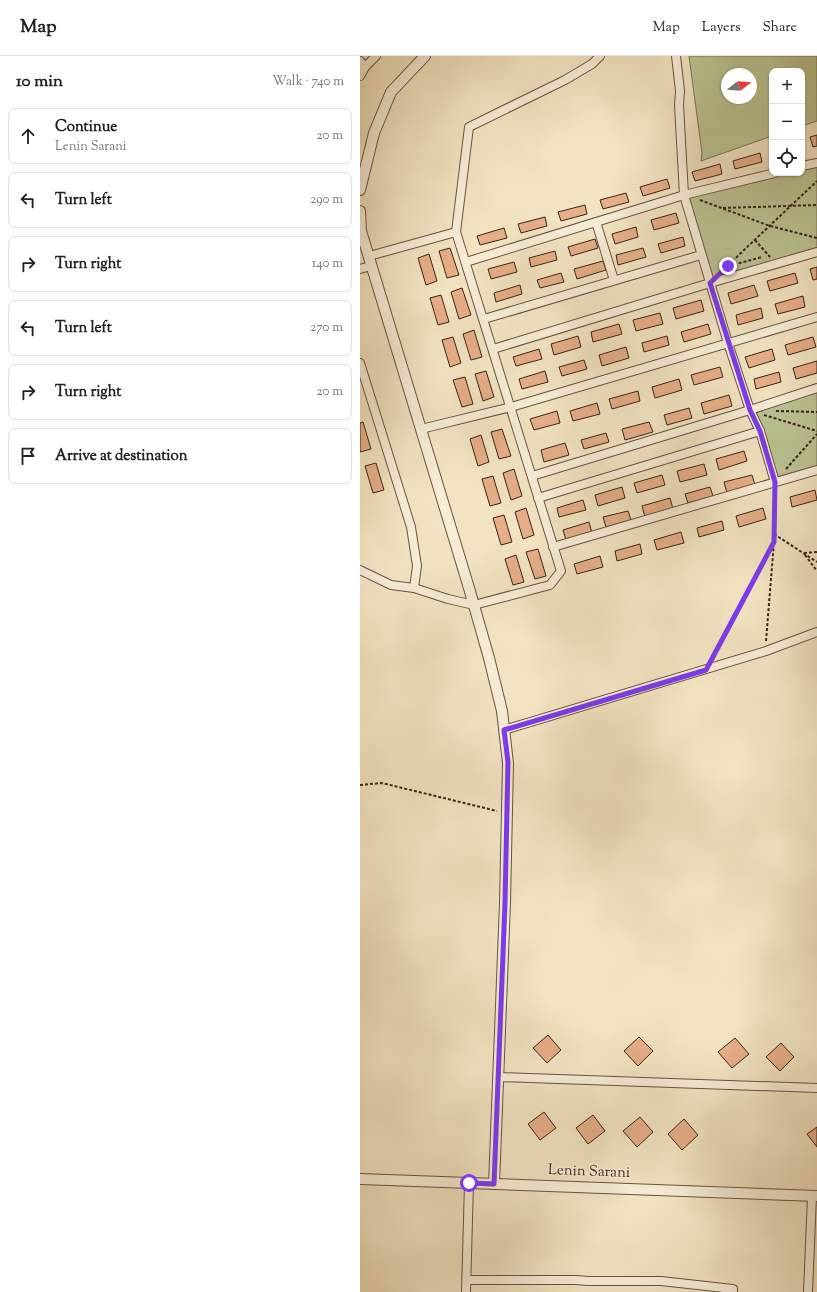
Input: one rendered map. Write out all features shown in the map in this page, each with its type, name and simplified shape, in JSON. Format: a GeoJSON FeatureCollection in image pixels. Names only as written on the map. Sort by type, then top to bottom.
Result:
{"type":"FeatureCollection","features":[{"type":"Feature","properties":{"kind":"street"},"geometry":{"type":"LineString","coordinates":[[360,76],[363,64],[376,56]]}},
{"type":"Feature","properties":{"kind":"street"},"geometry":{"type":"LineString","coordinates":[[360,190],[374,133],[391,92],[425,56]]}},
{"type":"Feature","properties":{"kind":"street"},"geometry":{"type":"LineString","coordinates":[[360,561],[362,570],[391,585],[414,588],[448,599],[474,605],[550,585],[561,571],[484,318],[456,232],[470,128],[565,80],[592,64],[600,56]]}},
{"type":"Feature","properties":{"kind":"street"},"geometry":{"type":"LineString","coordinates":[[676,56],[680,91],[679,105],[684,195],[728,343],[750,410],[760,431],[775,482]]}},
{"type":"Feature","properties":{"kind":"street"},"geometry":{"type":"LineString","coordinates":[[805,165],[817,163]]}},
{"type":"Feature","properties":{"kind":"street"},"geometry":{"type":"LineString","coordinates":[[466,262],[684,195],[769,174]]}},
{"type":"Feature","properties":{"kind":"street"},"geometry":{"type":"LineString","coordinates":[[360,211],[361,231],[371,266],[474,605],[500,703],[504,730],[508,762],[507,813],[494,1184]]}},
{"type":"Feature","properties":{"kind":"street"},"geometry":{"type":"LineString","coordinates":[[596,222],[614,280]]}},
{"type":"Feature","properties":{"kind":"street"},"geometry":{"type":"LineString","coordinates":[[369,256],[456,232]]}},
{"type":"Feature","properties":{"kind":"street"},"geometry":{"type":"LineString","coordinates":[[493,349],[817,252]]}},
{"type":"Feature","properties":{"kind":"street"},"geometry":{"type":"LineString","coordinates":[[484,318],[701,255]]}},
{"type":"Feature","properties":{"kind":"street"},"geometry":{"type":"LineString","coordinates":[[360,269],[371,266]]}},
{"type":"Feature","properties":{"kind":"street"},"geometry":{"type":"LineString","coordinates":[[421,429],[511,407],[817,317]]}},
{"type":"Feature","properties":{"kind":"street"},"geometry":{"type":"LineString","coordinates":[[360,363],[411,527],[417,566],[414,588]]}},
{"type":"Feature","properties":{"kind":"street"},"geometry":{"type":"LineString","coordinates":[[532,476],[750,410],[817,388]]}},
{"type":"Feature","properties":{"kind":"street"},"geometry":{"type":"LineString","coordinates":[[538,498],[760,431]]}},
{"type":"Feature","properties":{"kind":"street"},"geometry":{"type":"LineString","coordinates":[[554,547],[817,470]]}},
{"type":"Feature","properties":{"kind":"street"},"geometry":{"type":"LineString","coordinates":[[504,730],[766,652],[817,632]]}},
{"type":"Feature","properties":{"kind":"street"},"geometry":{"type":"LineString","coordinates":[[498,1077],[817,1088]]}},
{"type":"Feature","properties":{"kind":"street","name":"Lenin Sarani"},"geometry":{"type":"LineString","coordinates":[[360,1179],[814,1196]]}},
{"type":"Feature","properties":{"kind":"street"},"geometry":{"type":"LineString","coordinates":[[466,1292],[469,1183]]}},
{"type":"Feature","properties":{"kind":"street"},"geometry":{"type":"LineString","coordinates":[[808,1292],[814,1196]]}},
{"type":"Feature","properties":{"kind":"street"},"geometry":{"type":"LineString","coordinates":[[467,1280],[660,1281],[733,1289],[733,1292]]}},
{"type":"Feature","properties":{"kind":"path"},"geometry":{"type":"LineString","coordinates":[[724,270],[817,181]]}},
{"type":"Feature","properties":{"kind":"path"},"geometry":{"type":"LineString","coordinates":[[684,195],[770,226],[817,238]]}},
{"type":"Feature","properties":{"kind":"path"},"geometry":{"type":"LineString","coordinates":[[722,208],[817,205]]}},
{"type":"Feature","properties":{"kind":"path"},"geometry":{"type":"LineString","coordinates":[[754,240],[776,264]]}},
{"type":"Feature","properties":{"kind":"path"},"geometry":{"type":"LineString","coordinates":[[750,410],[817,431]]}},
{"type":"Feature","properties":{"kind":"path"},"geometry":{"type":"LineString","coordinates":[[772,411],[817,412]]}},
{"type":"Feature","properties":{"kind":"path"},"geometry":{"type":"LineString","coordinates":[[766,652],[774,542],[775,482],[817,434]]}},
{"type":"Feature","properties":{"kind":"path"},"geometry":{"type":"LineString","coordinates":[[774,534],[817,562]]}},
{"type":"Feature","properties":{"kind":"path"},"geometry":{"type":"LineString","coordinates":[[706,670],[774,542]]}},
{"type":"Feature","properties":{"kind":"path"},"geometry":{"type":"LineString","coordinates":[[803,553],[817,552]]}},
{"type":"Feature","properties":{"kind":"path"},"geometry":{"type":"LineString","coordinates":[[803,553],[817,571]]}},
{"type":"Feature","properties":{"kind":"path"},"geometry":{"type":"LineString","coordinates":[[360,785],[382,783],[507,813]]}},
{"type":"Feature","properties":{"kind":"green space"},"geometry":{"type":"Polygon","coordinates":[[[689,56],[817,56],[817,121],[805,125],[805,68],[769,68],[769,137],[701,161],[702,153],[689,56]]]}},
{"type":"Feature","properties":{"kind":"green space"},"geometry":{"type":"Polygon","coordinates":[[[817,163],[817,252],[710,283],[684,195],[769,174],[769,176],[805,176],[805,166],[817,163]]]}},
{"type":"Feature","properties":{"kind":"green space"},"geometry":{"type":"Polygon","coordinates":[[[817,388],[817,469],[775,482],[750,410],[817,388]]]}},
{"type":"Feature","properties":{"kind":"building"},"geometry":{"type":"Polygon","coordinates":[[[817,135],[817,146],[813,147],[810,137],[817,135]]]}},
{"type":"Feature","properties":{"kind":"building"},"geometry":{"type":"Polygon","coordinates":[[[760,153],[762,162],[735,169],[733,161],[760,153]]]}},
{"type":"Feature","properties":{"kind":"building"},"geometry":{"type":"Polygon","coordinates":[[[720,164],[722,174],[695,181],[692,172],[720,164]]]}},
{"type":"Feature","properties":{"kind":"building"},"geometry":{"type":"Polygon","coordinates":[[[667,179],[670,188],[643,196],[640,187],[667,179]]]}},
{"type":"Feature","properties":{"kind":"building"},"geometry":{"type":"Polygon","coordinates":[[[626,193],[629,202],[603,209],[600,200],[626,193]]]}},
{"type":"Feature","properties":{"kind":"building"},"geometry":{"type":"Polygon","coordinates":[[[585,205],[587,214],[561,221],[558,212],[585,205]]]}},
{"type":"Feature","properties":{"kind":"building"},"geometry":{"type":"Polygon","coordinates":[[[676,213],[679,223],[654,230],[651,220],[676,213]]]}},
{"type":"Feature","properties":{"kind":"building"},"geometry":{"type":"Polygon","coordinates":[[[545,217],[547,226],[521,233],[518,224],[545,217]]]}},
{"type":"Feature","properties":{"kind":"building"},"geometry":{"type":"Polygon","coordinates":[[[636,227],[638,237],[615,244],[612,234],[636,227]]]}},
{"type":"Feature","properties":{"kind":"building"},"geometry":{"type":"Polygon","coordinates":[[[504,228],[507,238],[480,245],[477,236],[504,228]]]}},
{"type":"Feature","properties":{"kind":"building"},"geometry":{"type":"Polygon","coordinates":[[[683,237],[685,246],[661,253],[658,244],[683,237]]]}},
{"type":"Feature","properties":{"kind":"building"},"geometry":{"type":"Polygon","coordinates":[[[595,239],[598,248],[571,256],[568,247],[595,239]]]}},
{"type":"Feature","properties":{"kind":"building"},"geometry":{"type":"Polygon","coordinates":[[[450,248],[459,275],[447,278],[439,251],[450,248]]]}},
{"type":"Feature","properties":{"kind":"building"},"geometry":{"type":"Polygon","coordinates":[[[643,248],[646,257],[618,265],[616,255],[643,248]]]}},
{"type":"Feature","properties":{"kind":"building"},"geometry":{"type":"Polygon","coordinates":[[[555,251],[557,260],[531,267],[529,258],[555,251]]]}},
{"type":"Feature","properties":{"kind":"building"},"geometry":{"type":"Polygon","coordinates":[[[429,254],[437,281],[426,285],[418,258],[429,254]]]}},
{"type":"Feature","properties":{"kind":"building"},"geometry":{"type":"Polygon","coordinates":[[[603,261],[606,270],[577,279],[574,269],[603,261]]]}},
{"type":"Feature","properties":{"kind":"building"},"geometry":{"type":"Polygon","coordinates":[[[514,262],[517,272],[491,279],[488,269],[514,262]]]}},
{"type":"Feature","properties":{"kind":"building"},"geometry":{"type":"Polygon","coordinates":[[[817,267],[817,279],[813,280],[810,269],[817,267]]]}},
{"type":"Feature","properties":{"kind":"building"},"geometry":{"type":"Polygon","coordinates":[[[561,273],[564,282],[540,288],[537,280],[561,273]]]}},
{"type":"Feature","properties":{"kind":"building"},"geometry":{"type":"Polygon","coordinates":[[[795,273],[798,283],[770,291],[767,281],[795,273]]]}},
{"type":"Feature","properties":{"kind":"building"},"geometry":{"type":"Polygon","coordinates":[[[520,285],[522,294],[496,302],[494,293],[520,285]]]}},
{"type":"Feature","properties":{"kind":"building"},"geometry":{"type":"Polygon","coordinates":[[[754,285],[758,296],[731,304],[728,293],[754,285]]]}},
{"type":"Feature","properties":{"kind":"building"},"geometry":{"type":"Polygon","coordinates":[[[462,288],[471,315],[459,319],[451,292],[462,288]]]}},
{"type":"Feature","properties":{"kind":"building"},"geometry":{"type":"Polygon","coordinates":[[[441,295],[449,322],[438,325],[430,298],[441,295]]]}},
{"type":"Feature","properties":{"kind":"building"},"geometry":{"type":"Polygon","coordinates":[[[803,296],[805,307],[778,314],[775,304],[803,296]]]}},
{"type":"Feature","properties":{"kind":"building"},"geometry":{"type":"Polygon","coordinates":[[[701,300],[704,311],[676,319],[673,308],[701,300]]]}},
{"type":"Feature","properties":{"kind":"building"},"geometry":{"type":"Polygon","coordinates":[[[761,308],[763,318],[738,325],[736,315],[761,308]]]}},
{"type":"Feature","properties":{"kind":"building"},"geometry":{"type":"Polygon","coordinates":[[[660,313],[663,324],[636,331],[633,320],[660,313]]]}},
{"type":"Feature","properties":{"kind":"building"},"geometry":{"type":"Polygon","coordinates":[[[619,324],[622,334],[593,342],[591,332],[619,324]]]}},
{"type":"Feature","properties":{"kind":"building"},"geometry":{"type":"Polygon","coordinates":[[[708,324],[711,334],[684,342],[681,332],[708,324]]]}},
{"type":"Feature","properties":{"kind":"building"},"geometry":{"type":"Polygon","coordinates":[[[474,330],[482,357],[471,360],[463,334],[474,330]]]}},
{"type":"Feature","properties":{"kind":"building"},"geometry":{"type":"Polygon","coordinates":[[[578,336],[581,347],[554,355],[551,344],[578,336]]]}},
{"type":"Feature","properties":{"kind":"building"},"geometry":{"type":"Polygon","coordinates":[[[667,336],[669,345],[644,352],[642,343],[667,336]]]}},
{"type":"Feature","properties":{"kind":"building"},"geometry":{"type":"Polygon","coordinates":[[[453,337],[461,363],[450,367],[442,340],[453,337]]]}},
{"type":"Feature","properties":{"kind":"building"},"geometry":{"type":"Polygon","coordinates":[[[813,337],[816,347],[788,355],[785,345],[813,337]]]}},
{"type":"Feature","properties":{"kind":"building"},"geometry":{"type":"Polygon","coordinates":[[[626,347],[629,358],[602,366],[599,355],[626,347]]]}},
{"type":"Feature","properties":{"kind":"building"},"geometry":{"type":"Polygon","coordinates":[[[539,349],[542,359],[516,366],[513,357],[539,349]]]}},
{"type":"Feature","properties":{"kind":"building"},"geometry":{"type":"Polygon","coordinates":[[[772,349],[775,360],[749,368],[745,357],[772,349]]]}},
{"type":"Feature","properties":{"kind":"building"},"geometry":{"type":"Polygon","coordinates":[[[584,360],[587,369],[562,376],[559,367],[584,360]]]}},
{"type":"Feature","properties":{"kind":"building"},"geometry":{"type":"Polygon","coordinates":[[[817,361],[817,373],[796,379],[793,368],[817,361]]]}},
{"type":"Feature","properties":{"kind":"building"},"geometry":{"type":"Polygon","coordinates":[[[720,367],[723,377],[694,385],[691,375],[720,367]]]}},
{"type":"Feature","properties":{"kind":"building"},"geometry":{"type":"Polygon","coordinates":[[[486,371],[494,397],[483,401],[475,374],[486,371]]]}},
{"type":"Feature","properties":{"kind":"building"},"geometry":{"type":"Polygon","coordinates":[[[545,371],[548,382],[522,389],[519,379],[545,371]]]}},
{"type":"Feature","properties":{"kind":"building"},"geometry":{"type":"Polygon","coordinates":[[[779,372],[781,382],[756,389],[754,379],[779,372]]]}},
{"type":"Feature","properties":{"kind":"building"},"geometry":{"type":"Polygon","coordinates":[[[465,377],[473,404],[462,407],[453,380],[465,377]]]}},
{"type":"Feature","properties":{"kind":"building"},"geometry":{"type":"Polygon","coordinates":[[[679,379],[682,390],[655,398],[652,387],[679,379]]]}},
{"type":"Feature","properties":{"kind":"building"},"geometry":{"type":"Polygon","coordinates":[[[638,391],[640,401],[612,409],[609,399],[638,391]]]}},
{"type":"Feature","properties":{"kind":"building"},"geometry":{"type":"Polygon","coordinates":[[[729,395],[732,406],[704,414],[701,403],[729,395]]]}},
{"type":"Feature","properties":{"kind":"building"},"geometry":{"type":"Polygon","coordinates":[[[597,403],[600,414],[573,421],[570,411],[597,403]]]}},
{"type":"Feature","properties":{"kind":"building"},"geometry":{"type":"Polygon","coordinates":[[[689,408],[692,418],[667,425],[664,415],[689,408]]]}},
{"type":"Feature","properties":{"kind":"building"},"geometry":{"type":"Polygon","coordinates":[[[557,411],[560,423],[534,430],[530,419],[557,411]]]}},
{"type":"Feature","properties":{"kind":"building"},"geometry":{"type":"Polygon","coordinates":[[[363,422],[371,449],[360,452],[360,423],[363,422]]]}},
{"type":"Feature","properties":{"kind":"building"},"geometry":{"type":"Polygon","coordinates":[[[649,422],[653,432],[625,440],[622,429],[649,422]]]}},
{"type":"Feature","properties":{"kind":"building"},"geometry":{"type":"Polygon","coordinates":[[[502,429],[511,456],[499,459],[491,432],[502,429]]]}},
{"type":"Feature","properties":{"kind":"building"},"geometry":{"type":"Polygon","coordinates":[[[606,433],[609,442],[584,449],[581,440],[606,433]]]}},
{"type":"Feature","properties":{"kind":"building"},"geometry":{"type":"Polygon","coordinates":[[[481,435],[489,462],[478,466],[470,439],[481,435]]]}},
{"type":"Feature","properties":{"kind":"building"},"geometry":{"type":"Polygon","coordinates":[[[565,443],[569,455],[544,462],[541,450],[565,443]]]}},
{"type":"Feature","properties":{"kind":"building"},"geometry":{"type":"Polygon","coordinates":[[[744,451],[747,461],[719,470],[716,459],[744,451]]]}},
{"type":"Feature","properties":{"kind":"building"},"geometry":{"type":"Polygon","coordinates":[[[376,463],[384,490],[373,493],[365,466],[376,463]]]}},
{"type":"Feature","properties":{"kind":"building"},"geometry":{"type":"Polygon","coordinates":[[[704,464],[707,475],[680,482],[677,471],[704,464]]]}},
{"type":"Feature","properties":{"kind":"building"},"geometry":{"type":"Polygon","coordinates":[[[514,469],[522,496],[511,500],[503,473],[514,469]]]}},
{"type":"Feature","properties":{"kind":"building"},"geometry":{"type":"Polygon","coordinates":[[[662,475],[665,485],[637,493],[634,483],[662,475]]]}},
{"type":"Feature","properties":{"kind":"building"},"geometry":{"type":"Polygon","coordinates":[[[752,475],[755,485],[727,493],[724,482],[752,475]]]}},
{"type":"Feature","properties":{"kind":"building"},"geometry":{"type":"Polygon","coordinates":[[[493,476],[501,503],[490,506],[482,479],[493,476]]]}},
{"type":"Feature","properties":{"kind":"building"},"geometry":{"type":"Polygon","coordinates":[[[622,487],[625,498],[598,506],[595,495],[622,487]]]}},
{"type":"Feature","properties":{"kind":"building"},"geometry":{"type":"Polygon","coordinates":[[[710,487],[713,496],[688,503],[685,494],[710,487]]]}},
{"type":"Feature","properties":{"kind":"building"},"geometry":{"type":"Polygon","coordinates":[[[815,490],[817,500],[792,507],[790,497],[815,490]]]}},
{"type":"Feature","properties":{"kind":"building"},"geometry":{"type":"Polygon","coordinates":[[[670,498],[673,509],[645,517],[642,506],[670,498]]]}},
{"type":"Feature","properties":{"kind":"building"},"geometry":{"type":"Polygon","coordinates":[[[583,500],[586,510],[559,517],[557,508],[583,500]]]}},
{"type":"Feature","properties":{"kind":"building"},"geometry":{"type":"Polygon","coordinates":[[[526,508],[534,535],[523,539],[515,512],[526,508]]]}},
{"type":"Feature","properties":{"kind":"building"},"geometry":{"type":"Polygon","coordinates":[[[763,508],[766,519],[739,527],[736,516],[763,508]]]}},
{"type":"Feature","properties":{"kind":"building"},"geometry":{"type":"Polygon","coordinates":[[[628,511],[631,520],[606,527],[603,517],[628,511]]]}},
{"type":"Feature","properties":{"kind":"building"},"geometry":{"type":"Polygon","coordinates":[[[504,515],[512,542],[501,545],[493,518],[504,515]]]}},
{"type":"Feature","properties":{"kind":"building"},"geometry":{"type":"Polygon","coordinates":[[[722,521],[724,530],[699,537],[697,528],[722,521]]]}},
{"type":"Feature","properties":{"kind":"building"},"geometry":{"type":"Polygon","coordinates":[[[589,522],[592,533],[566,540],[563,530],[589,522]]]}},
{"type":"Feature","properties":{"kind":"building"},"geometry":{"type":"Polygon","coordinates":[[[681,532],[684,543],[657,550],[654,540],[681,532]]]}},
{"type":"Feature","properties":{"kind":"building"},"geometry":{"type":"Polygon","coordinates":[[[640,544],[642,554],[617,561],[615,551],[640,544]]]}},
{"type":"Feature","properties":{"kind":"building"},"geometry":{"type":"Polygon","coordinates":[[[538,549],[546,576],[535,579],[526,552],[538,549]]]}},
{"type":"Feature","properties":{"kind":"building"},"geometry":{"type":"Polygon","coordinates":[[[516,555],[524,582],[513,585],[505,559],[516,555]]]}},
{"type":"Feature","properties":{"kind":"building"},"geometry":{"type":"Polygon","coordinates":[[[600,556],[603,567],[577,574],[574,564],[600,556]]]}},
{"type":"Feature","properties":{"kind":"building"},"geometry":{"type":"Polygon","coordinates":[[[548,1035],[561,1050],[547,1063],[533,1048],[548,1035]]]}},
{"type":"Feature","properties":{"kind":"building"},"geometry":{"type":"Polygon","coordinates":[[[639,1037],[653,1051],[638,1066],[624,1051],[639,1037]]]}},
{"type":"Feature","properties":{"kind":"building"},"geometry":{"type":"Polygon","coordinates":[[[735,1038],[749,1054],[732,1068],[718,1052],[735,1038]]]}},
{"type":"Feature","properties":{"kind":"building"},"geometry":{"type":"Polygon","coordinates":[[[781,1043],[794,1057],[780,1071],[766,1057],[781,1043]]]}},
{"type":"Feature","properties":{"kind":"building"},"geometry":{"type":"Polygon","coordinates":[[[544,1112],[556,1128],[540,1140],[528,1124],[544,1112]]]}},
{"type":"Feature","properties":{"kind":"building"},"geometry":{"type":"Polygon","coordinates":[[[593,1115],[605,1131],[588,1144],[576,1128],[593,1115]]]}},
{"type":"Feature","properties":{"kind":"building"},"geometry":{"type":"Polygon","coordinates":[[[640,1117],[653,1132],[637,1147],[623,1131],[640,1117]]]}},
{"type":"Feature","properties":{"kind":"building"},"geometry":{"type":"Polygon","coordinates":[[[684,1119],[698,1135],[682,1150],[668,1134],[684,1119]]]}},
{"type":"Feature","properties":{"kind":"building"},"geometry":{"type":"Polygon","coordinates":[[[817,1127],[817,1147],[807,1134],[817,1127]]]}},
{"type":"Feature","properties":{"kind":"route"},"geometry":{"type":"LineString","coordinates":[[469,1183],[494,1184],[505,903],[508,762],[504,730],[706,670],[774,542],[775,482],[760,431],[750,410],[710,283],[728,266]]}}]}
